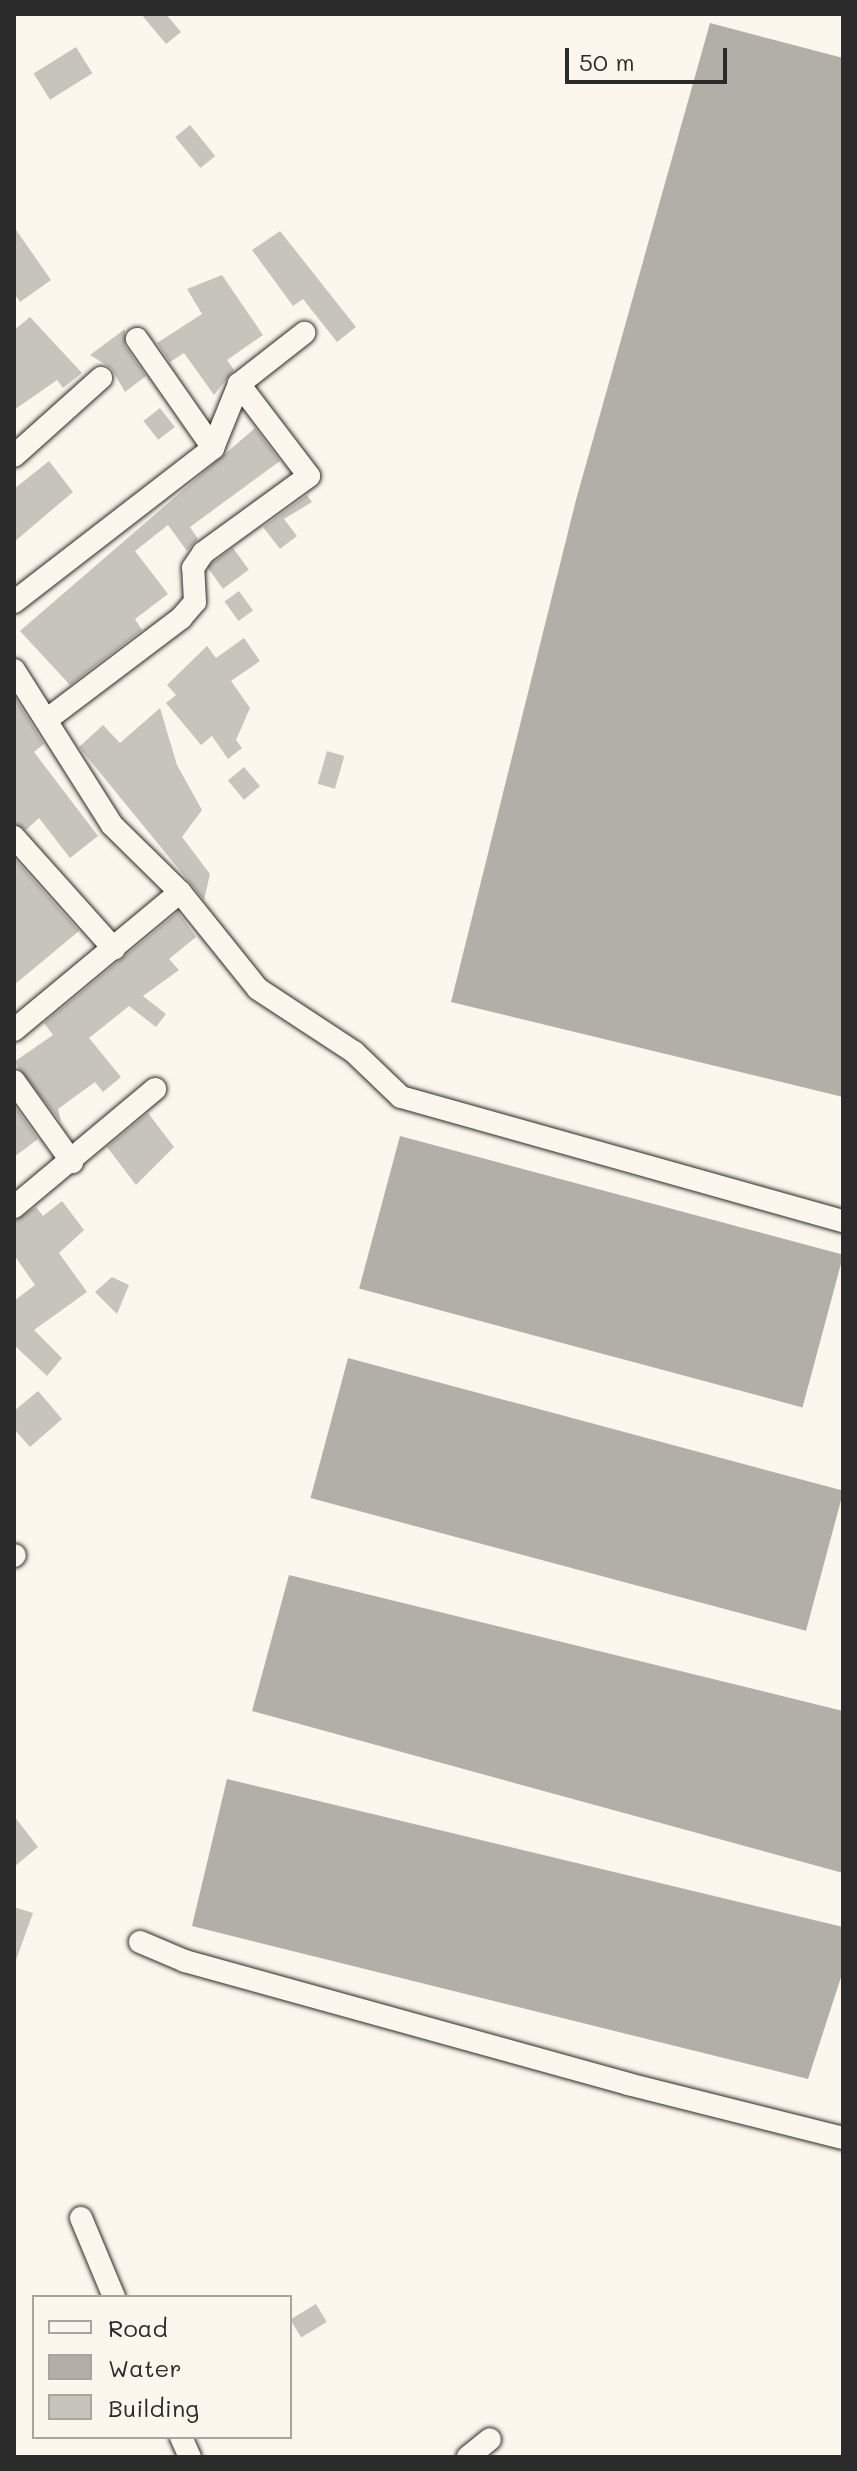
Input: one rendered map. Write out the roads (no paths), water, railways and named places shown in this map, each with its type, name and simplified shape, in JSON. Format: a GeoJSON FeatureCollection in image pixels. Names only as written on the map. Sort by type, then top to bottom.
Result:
{"type":"FeatureCollection","features":[{"type":"Feature","properties":{"kind":"street"},"geometry":{"type":"LineString","coordinates":[[14,602],[213,448],[239,384],[304,333]]}},
{"type":"Feature","properties":{"kind":"street"},"geometry":{"type":"LineString","coordinates":[[137,339],[213,448]]}},
{"type":"Feature","properties":{"kind":"street"},"geometry":{"type":"LineString","coordinates":[[14,456],[101,378]]}},
{"type":"Feature","properties":{"kind":"street"},"geometry":{"type":"LineString","coordinates":[[49,718],[181,618],[195,602],[193,568],[203,553],[309,476],[239,384]]}},
{"type":"Feature","properties":{"kind":"street"},"geometry":{"type":"LineString","coordinates":[[14,670],[49,718],[74,773],[112,825],[180,892],[258,989],[354,1052],[401,1097],[437,1113],[843,1221]]}},
{"type":"Feature","properties":{"kind":"street"},"geometry":{"type":"LineString","coordinates":[[14,837],[114,949]]}},
{"type":"Feature","properties":{"kind":"street"},"geometry":{"type":"LineString","coordinates":[[14,1030],[180,892]]}},
{"type":"Feature","properties":{"kind":"street"},"geometry":{"type":"LineString","coordinates":[[14,1081],[72,1162]]}},
{"type":"Feature","properties":{"kind":"street"},"geometry":{"type":"LineString","coordinates":[[14,1207],[72,1162],[155,1089]]}},
{"type":"Feature","properties":{"kind":"street"},"geometry":{"type":"LineString","coordinates":[[140,1942],[185,1961],[628,2084],[843,2138]]}},
{"type":"Feature","properties":{"kind":"street"},"geometry":{"type":"LineString","coordinates":[[81,2218],[113,2295]]}},
{"type":"Feature","properties":{"kind":"street"},"geometry":{"type":"LineString","coordinates":[[468,2457],[490,2439]]}},
{"type":"Feature","properties":{"kind":"water"},"geometry":{"type":"Polygon","coordinates":[[[710,23],[843,58],[843,1097],[451,1002],[576,500],[710,23]]]}},
{"type":"Feature","properties":{"kind":"water"},"geometry":{"type":"Polygon","coordinates":[[[400,1136],[843,1255],[802,1407],[359,1289],[400,1136]]]}},
{"type":"Feature","properties":{"kind":"water"},"geometry":{"type":"Polygon","coordinates":[[[348,1358],[843,1491],[806,1631],[310,1498],[348,1358]]]}},
{"type":"Feature","properties":{"kind":"water"},"geometry":{"type":"Polygon","coordinates":[[[289,1575],[843,1711],[843,1873],[252,1711],[289,1575]]]}},
{"type":"Feature","properties":{"kind":"water"},"geometry":{"type":"Polygon","coordinates":[[[227,1779],[843,1927],[843,1971],[808,2079],[192,1926],[227,1779]]]}}]}
